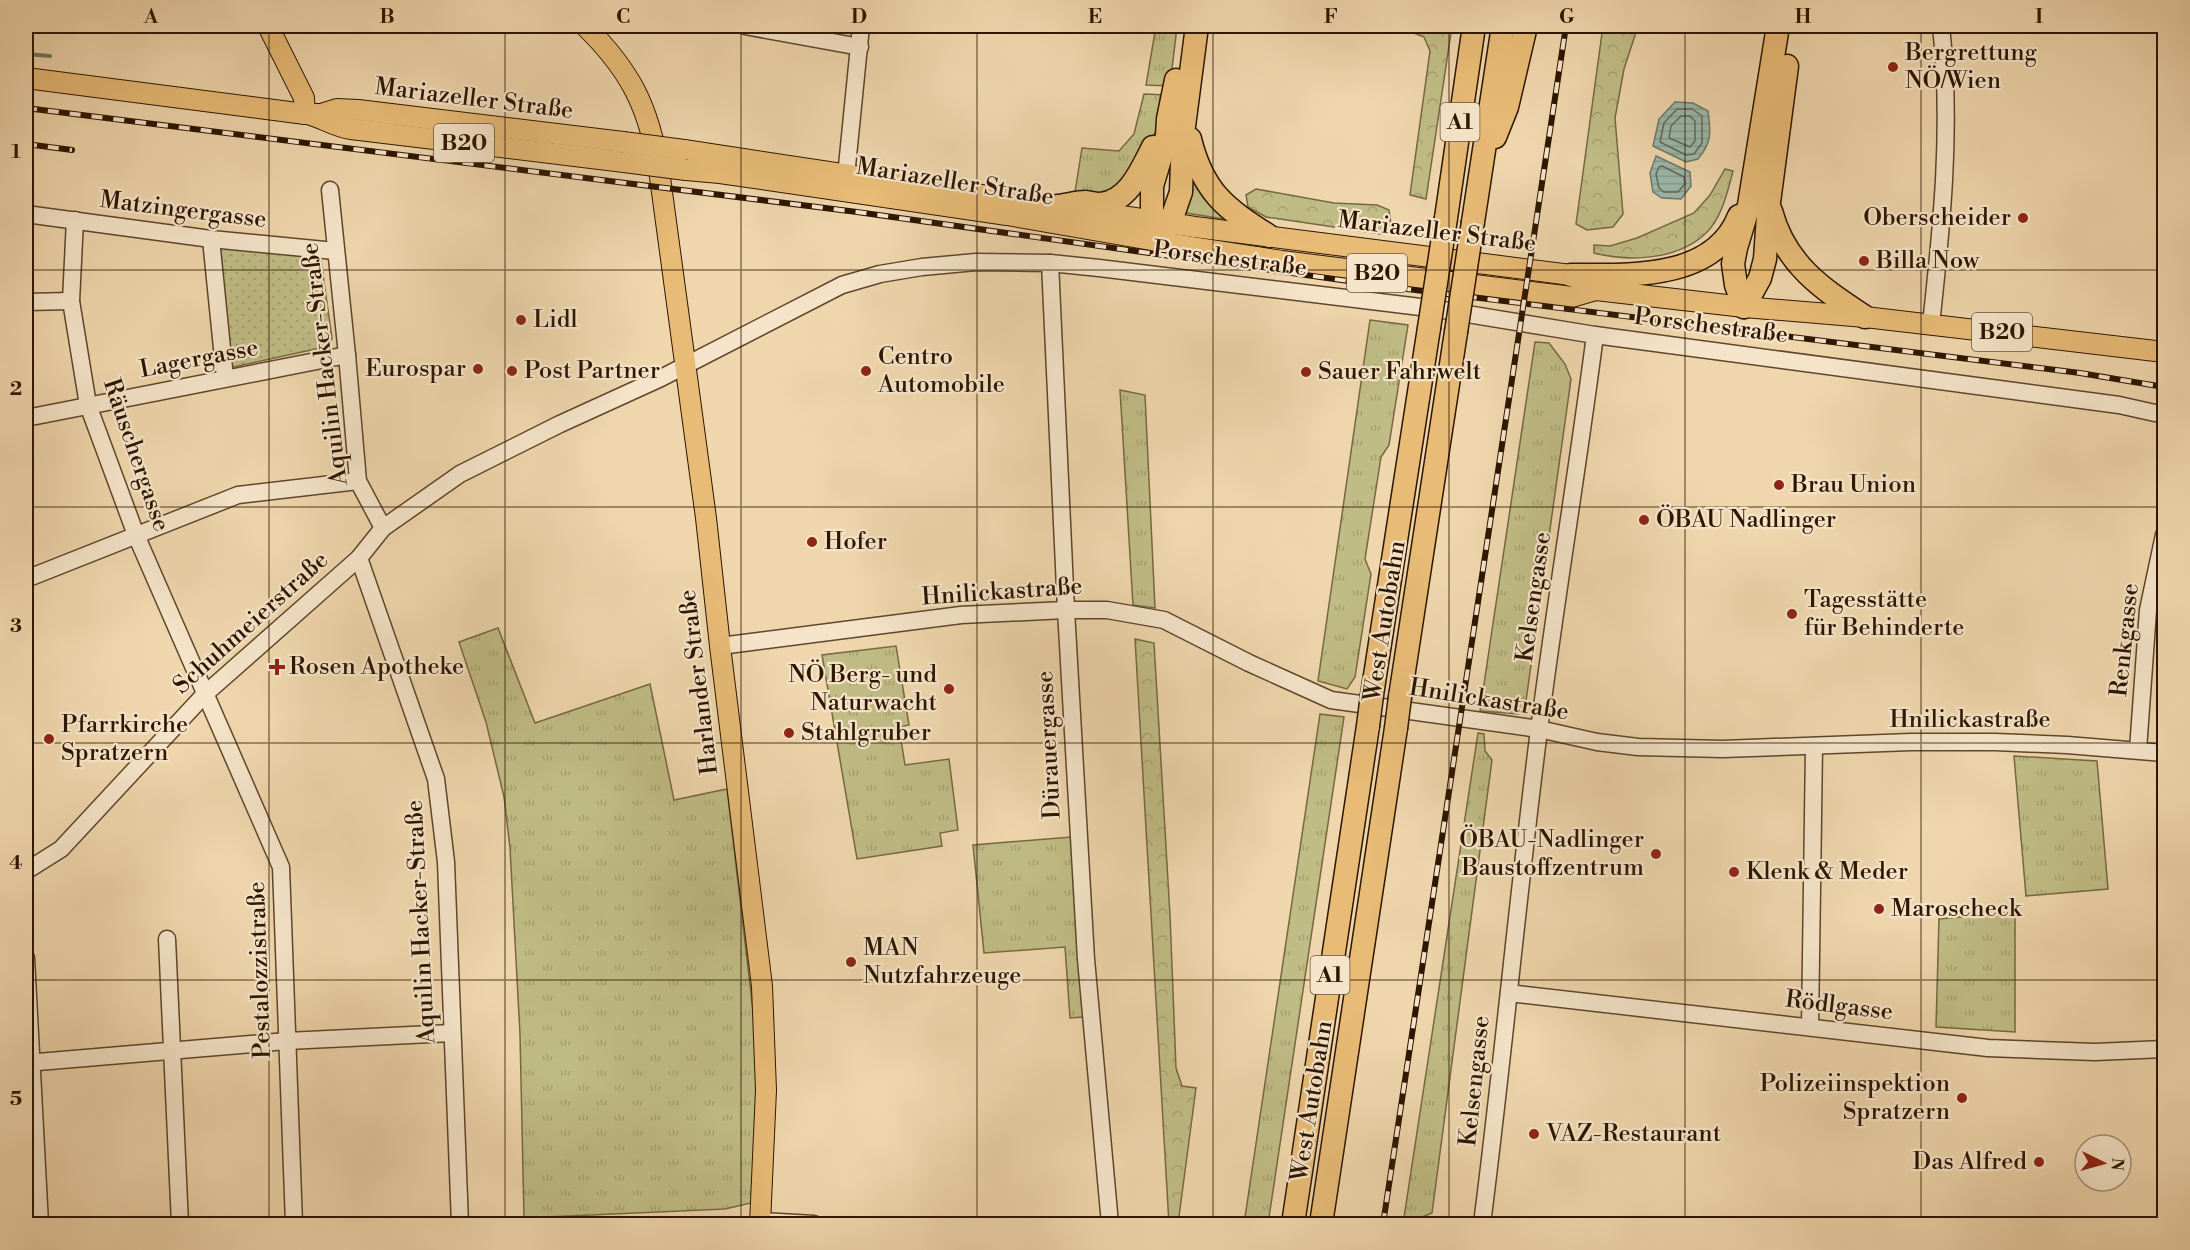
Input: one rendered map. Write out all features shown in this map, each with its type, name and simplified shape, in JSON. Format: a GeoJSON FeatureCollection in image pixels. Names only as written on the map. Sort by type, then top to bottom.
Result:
{"type":"FeatureCollection","features":[{"type":"Feature","properties":{"kind":"highway"},"geometry":{"type":"LineString","coordinates":[[1160,228],[1172,218],[1181,192],[1177,118],[1185,26]]}},
{"type":"Feature","properties":{"kind":"highway"},"geometry":{"type":"LineString","coordinates":[[1058,206],[1085,202],[1100,204],[1109,202],[1127,191],[1177,118],[1197,26]]}},
{"type":"Feature","properties":{"kind":"highway","name":"West Autobahn"},"geometry":{"type":"LineString","coordinates":[[1293,1224],[1474,26]]}},
{"type":"Feature","properties":{"kind":"highway","name":"West Autobahn"},"geometry":{"type":"LineString","coordinates":[[1321,1224],[1503,26]]}},
{"type":"Feature","properties":{"kind":"highway"},"geometry":{"type":"LineString","coordinates":[[1480,178],[1507,107],[1526,26]]}},
{"type":"Feature","properties":{"kind":"highway"},"geometry":{"type":"LineString","coordinates":[[1744,307],[1736,285],[1733,264],[1749,205],[1778,26]]}},
{"type":"Feature","properties":{"kind":"highway"},"geometry":{"type":"LineString","coordinates":[[1744,307],[1760,278],[1765,259],[1769,202],[1792,26]]}},
{"type":"Feature","properties":{"kind":"highway"},"geometry":{"type":"LineString","coordinates":[[1177,118],[1195,161],[1216,196],[1241,218],[1269,236]]}},
{"type":"Feature","properties":{"kind":"highway"},"geometry":{"type":"LineString","coordinates":[[1571,275],[1635,275],[1684,266],[1705,255],[1723,240],[1737,221],[1753,178]]}},
{"type":"Feature","properties":{"kind":"highway"},"geometry":{"type":"LineString","coordinates":[[1769,202],[1776,232],[1796,262],[1823,289],[1864,317]]}},
{"type":"Feature","properties":{"kind":"main road"},"geometry":{"type":"LineString","coordinates":[[268,26],[304,98],[306,114]]}},
{"type":"Feature","properties":{"kind":"main road","name":"Harlander Straße"},"geometry":{"type":"LineString","coordinates":[[585,26],[625,71],[640,101],[653,136],[659,170],[706,518],[762,986],[766,1090],[760,1223]]}},
{"type":"Feature","properties":{"kind":"main road","name":"Mariazeller Straße"},"geometry":{"type":"LineString","coordinates":[[26,78],[306,114],[320,117],[335,126],[351,129],[624,162],[685,160]]}},
{"type":"Feature","properties":{"kind":"main road","name":"Mariazeller Straße"},"geometry":{"type":"LineString","coordinates":[[306,114],[321,114],[337,109],[358,110],[622,142],[685,160],[845,182],[1058,206],[1160,228],[1292,262],[1572,297],[1596,290],[1744,307],[1931,324],[2164,352]]}},
{"type":"Feature","properties":{"kind":"main road","name":"Mariazeller Straße"},"geometry":{"type":"LineString","coordinates":[[845,182],[1007,215],[1269,236],[1571,275],[1596,290]]}},
{"type":"Feature","properties":{"kind":"street"},"geometry":{"type":"LineString","coordinates":[[745,26],[860,47]]}},
{"type":"Feature","properties":{"kind":"street"},"geometry":{"type":"LineString","coordinates":[[845,182],[861,26]]}},
{"type":"Feature","properties":{"kind":"street"},"geometry":{"type":"LineString","coordinates":[[1931,324],[1946,164],[1941,26]]}},
{"type":"Feature","properties":{"kind":"street","name":"Aquilin Hacker-Straße"},"geometry":{"type":"LineString","coordinates":[[330,190],[358,481],[383,528]]}},
{"type":"Feature","properties":{"kind":"street","name":"Matzingergasse"},"geometry":{"type":"LineString","coordinates":[[26,214],[211,239],[335,251]]}},
{"type":"Feature","properties":{"kind":"street","name":"Räuschergasse"},"geometry":{"type":"LineString","coordinates":[[75,220],[71,301],[88,405],[136,535],[205,694]]}},
{"type":"Feature","properties":{"kind":"street"},"geometry":{"type":"LineString","coordinates":[[211,239],[225,378]]}},
{"type":"Feature","properties":{"kind":"street","name":"Porschestraße"},"geometry":{"type":"LineString","coordinates":[[359,558],[383,528],[460,474],[560,424],[685,366],[842,285],[880,274],[976,262],[1050,263],[1437,309],[1595,335],[2108,403],[2164,415]]}},
{"type":"Feature","properties":{"kind":"street","name":"Dürauergasse"},"geometry":{"type":"LineString","coordinates":[[1050,263],[1066,610],[1086,959],[1110,1224]]}},
{"type":"Feature","properties":{"kind":"street"},"geometry":{"type":"LineString","coordinates":[[26,302],[71,301]]}},
{"type":"Feature","properties":{"kind":"street","name":"Kelsengasse"},"geometry":{"type":"LineString","coordinates":[[1482,1224],[1539,729],[1595,335]]}},
{"type":"Feature","properties":{"kind":"street","name":"Lagergasse"},"geometry":{"type":"LineString","coordinates":[[26,418],[347,355]]}},
{"type":"Feature","properties":{"kind":"street"},"geometry":{"type":"LineString","coordinates":[[26,579],[238,495],[358,481]]}},
{"type":"Feature","properties":{"kind":"street","name":"Renkgasse"},"geometry":{"type":"LineString","coordinates":[[2139,750],[2148,610],[2164,535]]}},
{"type":"Feature","properties":{"kind":"street","name":"Aquilin Hacker-Straße"},"geometry":{"type":"LineString","coordinates":[[359,558],[436,779],[446,862],[460,1224]]}},
{"type":"Feature","properties":{"kind":"street","name":"Schuhmeierstraße"},"geometry":{"type":"LineString","coordinates":[[26,877],[26,869],[61,849],[205,694],[359,558]]}},
{"type":"Feature","properties":{"kind":"street","name":"Hnilickastraße"},"geometry":{"type":"LineString","coordinates":[[720,646],[961,615],[1107,610],[1164,620],[1249,663],[1331,700],[1539,729],[1597,742],[1638,747],[1723,749],[1911,742],[1995,742],[2164,753]]}},
{"type":"Feature","properties":{"kind":"street","name":"Pestalozzistraße"},"geometry":{"type":"LineString","coordinates":[[205,694],[281,867],[294,1224]]}},
{"type":"Feature","properties":{"kind":"street"},"geometry":{"type":"LineString","coordinates":[[1810,1027],[1814,746]]}},
{"type":"Feature","properties":{"kind":"street"},"geometry":{"type":"LineString","coordinates":[[167,939],[180,1224]]}},
{"type":"Feature","properties":{"kind":"street"},"geometry":{"type":"LineString","coordinates":[[26,958],[28,1062],[40,1224]]}},
{"type":"Feature","properties":{"kind":"street","name":"Rödlgasse"},"geometry":{"type":"LineString","coordinates":[[1509,993],[1988,1048],[2095,1052],[2164,1049]]}},
{"type":"Feature","properties":{"kind":"street"},"geometry":{"type":"LineString","coordinates":[[28,1062],[287,1041],[452,1033]]}},
{"type":"Feature","properties":{"kind":"street"},"geometry":{"type":"LineString","coordinates":[[760,1223],[814,1224]]}},
{"type":"Feature","properties":{"kind":"green space"},"geometry":{"type":"Polygon","coordinates":[[[1156,26],[1174,26],[1176,35],[1170,86],[1146,85],[1156,26]]]}},
{"type":"Feature","properties":{"kind":"green space"},"geometry":{"type":"Polygon","coordinates":[[[1396,26],[1452,26],[1426,199],[1410,195],[1430,51],[1424,37],[1396,26]]]}},
{"type":"Feature","properties":{"kind":"green space"},"geometry":{"type":"Polygon","coordinates":[[[1603,26],[1638,26],[1624,69],[1615,118],[1623,214],[1613,227],[1587,230],[1576,224],[1603,26]]]}},
{"type":"Feature","properties":{"kind":"green space"},"geometry":{"type":"Polygon","coordinates":[[[1144,94],[1167,95],[1156,131],[1126,186],[1101,195],[1075,192],[1082,148],[1119,151],[1134,134],[1144,94]]]}},
{"type":"Feature","properties":{"kind":"green space"},"geometry":{"type":"Polygon","coordinates":[[[1187,151],[1230,220],[1180,212],[1187,151]]]}},
{"type":"Feature","properties":{"kind":"green space"},"geometry":{"type":"Polygon","coordinates":[[[1725,169],[1733,171],[1720,213],[1711,228],[1694,243],[1667,254],[1652,257],[1622,257],[1594,253],[1594,245],[1610,246],[1637,238],[1694,213],[1710,195],[1725,169]]]}},
{"type":"Feature","properties":{"kind":"green space"},"geometry":{"type":"Polygon","coordinates":[[[1256,189],[1334,203],[1377,205],[1389,210],[1391,224],[1381,234],[1266,217],[1248,207],[1246,195],[1256,189]]]}},
{"type":"Feature","properties":{"kind":"green space"},"geometry":{"type":"Polygon","coordinates":[[[219,244],[311,257],[321,261],[332,338],[329,346],[229,368],[219,244]]]}},
{"type":"Feature","properties":{"kind":"green space"},"geometry":{"type":"Polygon","coordinates":[[[1370,320],[1408,325],[1389,445],[1381,457],[1365,559],[1371,574],[1355,677],[1347,689],[1318,681],[1370,320]]]}},
{"type":"Feature","properties":{"kind":"green space"},"geometry":{"type":"Polygon","coordinates":[[[1535,342],[1549,343],[1565,364],[1571,379],[1526,701],[1518,714],[1480,711],[1535,342]]]}},
{"type":"Feature","properties":{"kind":"green space"},"geometry":{"type":"Polygon","coordinates":[[[1120,390],[1145,395],[1155,608],[1133,605],[1120,390]]]}},
{"type":"Feature","properties":{"kind":"green space"},"geometry":{"type":"Polygon","coordinates":[[[498,628],[535,723],[650,684],[674,800],[727,789],[756,1036],[759,1103],[751,1203],[725,1209],[524,1218],[520,1034],[510,848],[504,797],[486,722],[459,642],[498,628]]]}},
{"type":"Feature","properties":{"kind":"green space"},"geometry":{"type":"Polygon","coordinates":[[[1135,639],[1154,643],[1170,915],[1176,1068],[1182,1086],[1196,1088],[1178,1224],[1169,1224],[1135,639]]]}},
{"type":"Feature","properties":{"kind":"green space"},"geometry":{"type":"Polygon","coordinates":[[[896,646],[909,725],[899,727],[905,765],[949,759],[958,830],[940,833],[942,846],[857,859],[822,655],[896,646]]]}},
{"type":"Feature","properties":{"kind":"green space"},"geometry":{"type":"Polygon","coordinates":[[[1320,714],[1344,717],[1268,1224],[1244,1224],[1320,714]]]}},
{"type":"Feature","properties":{"kind":"green space"},"geometry":{"type":"Polygon","coordinates":[[[1478,733],[1484,734],[1485,751],[1492,760],[1432,1213],[1420,1218],[1414,1224],[1403,1224],[1478,733]]]}},
{"type":"Feature","properties":{"kind":"green space"},"geometry":{"type":"Polygon","coordinates":[[[2014,756],[2097,761],[2108,889],[2026,896],[2014,756]]]}},
{"type":"Feature","properties":{"kind":"green space"},"geometry":{"type":"Polygon","coordinates":[[[1071,837],[1083,1017],[1070,1018],[1065,947],[984,953],[973,845],[1071,837]]]}},
{"type":"Feature","properties":{"kind":"green space"},"geometry":{"type":"Polygon","coordinates":[[[2015,912],[2015,1032],[1936,1027],[1939,919],[2015,912]]]}},
{"type":"Feature","properties":{"kind":"water"},"geometry":{"type":"Polygon","coordinates":[[[1675,102],[1693,103],[1708,111],[1709,137],[1698,159],[1686,162],[1653,146],[1659,119],[1675,102]]]}},
{"type":"Feature","properties":{"kind":"water"},"geometry":{"type":"Polygon","coordinates":[[[1656,156],[1690,172],[1691,186],[1681,199],[1662,198],[1653,192],[1650,173],[1656,156]]]}},
{"type":"Feature","properties":{"kind":"waterway"},"geometry":{"type":"LineString","coordinates":[[26,54],[50,56]]}},
{"type":"Feature","properties":{"kind":"railway"},"geometry":{"type":"LineString","coordinates":[[1383,1224],[1566,26]]}},
{"type":"Feature","properties":{"kind":"railway"},"geometry":{"type":"LineString","coordinates":[[26,108],[857,212],[1391,287],[2080,373],[2164,387]]}},
{"type":"Feature","properties":{"kind":"railway"},"geometry":{"type":"LineString","coordinates":[[26,144],[72,150]]}},
{"type":"Feature","properties":{"kind":"place","name":"Bergrettung NÖ/Wien"},"geometry":{"type":"Point","coordinates":[1893,67]}},
{"type":"Feature","properties":{"kind":"place","name":"Oberscheider"},"geometry":{"type":"Point","coordinates":[2023,218]}},
{"type":"Feature","properties":{"kind":"place","name":"Billa Now"},"geometry":{"type":"Point","coordinates":[1864,261]}},
{"type":"Feature","properties":{"kind":"place","name":"Lidl"},"geometry":{"type":"Point","coordinates":[521,320]}},
{"type":"Feature","properties":{"kind":"place","name":"Eurospar"},"geometry":{"type":"Point","coordinates":[478,369]}},
{"type":"Feature","properties":{"kind":"place","name":"Post Partner"},"geometry":{"type":"Point","coordinates":[512,371]}},
{"type":"Feature","properties":{"kind":"place","name":"Centro Automobile"},"geometry":{"type":"Point","coordinates":[866,371]}},
{"type":"Feature","properties":{"kind":"place","name":"Sauer Fahrwelt"},"geometry":{"type":"Point","coordinates":[1306,372]}},
{"type":"Feature","properties":{"kind":"place","name":"Brau Union"},"geometry":{"type":"Point","coordinates":[1779,485]}},
{"type":"Feature","properties":{"kind":"place","name":"ÖBAU Nadlinger"},"geometry":{"type":"Point","coordinates":[1644,520]}},
{"type":"Feature","properties":{"kind":"place","name":"Hofer"},"geometry":{"type":"Point","coordinates":[812,542]}},
{"type":"Feature","properties":{"kind":"place","name":"Tagesstätte für Behinderte"},"geometry":{"type":"Point","coordinates":[1792,614]}},
{"type":"Feature","properties":{"kind":"place","name":"Rosen Apotheke"},"geometry":{"type":"Point","coordinates":[277,667]}},
{"type":"Feature","properties":{"kind":"place","name":"NÖ Berg- und Naturwacht"},"geometry":{"type":"Point","coordinates":[949,689]}},
{"type":"Feature","properties":{"kind":"place","name":"Stahlgruber"},"geometry":{"type":"Point","coordinates":[789,733]}},
{"type":"Feature","properties":{"kind":"place","name":"Pfarrkirche Spratzern"},"geometry":{"type":"Point","coordinates":[49,739]}},
{"type":"Feature","properties":{"kind":"place","name":"ÖBAU-Nadlinger Baustoffzentrum"},"geometry":{"type":"Point","coordinates":[1656,854]}},
{"type":"Feature","properties":{"kind":"place","name":"Klenk & Meder"},"geometry":{"type":"Point","coordinates":[1734,872]}},
{"type":"Feature","properties":{"kind":"place","name":"Maroscheck"},"geometry":{"type":"Point","coordinates":[1879,909]}},
{"type":"Feature","properties":{"kind":"place","name":"MAN Nutzfahrzeuge"},"geometry":{"type":"Point","coordinates":[851,962]}},
{"type":"Feature","properties":{"kind":"place","name":"Polizeiinspektion Spratzern"},"geometry":{"type":"Point","coordinates":[1962,1098]}},
{"type":"Feature","properties":{"kind":"place","name":"VAZ-Restaurant"},"geometry":{"type":"Point","coordinates":[1534,1134]}},
{"type":"Feature","properties":{"kind":"place","name":"Das Alfred"},"geometry":{"type":"Point","coordinates":[2039,1162]}}]}
